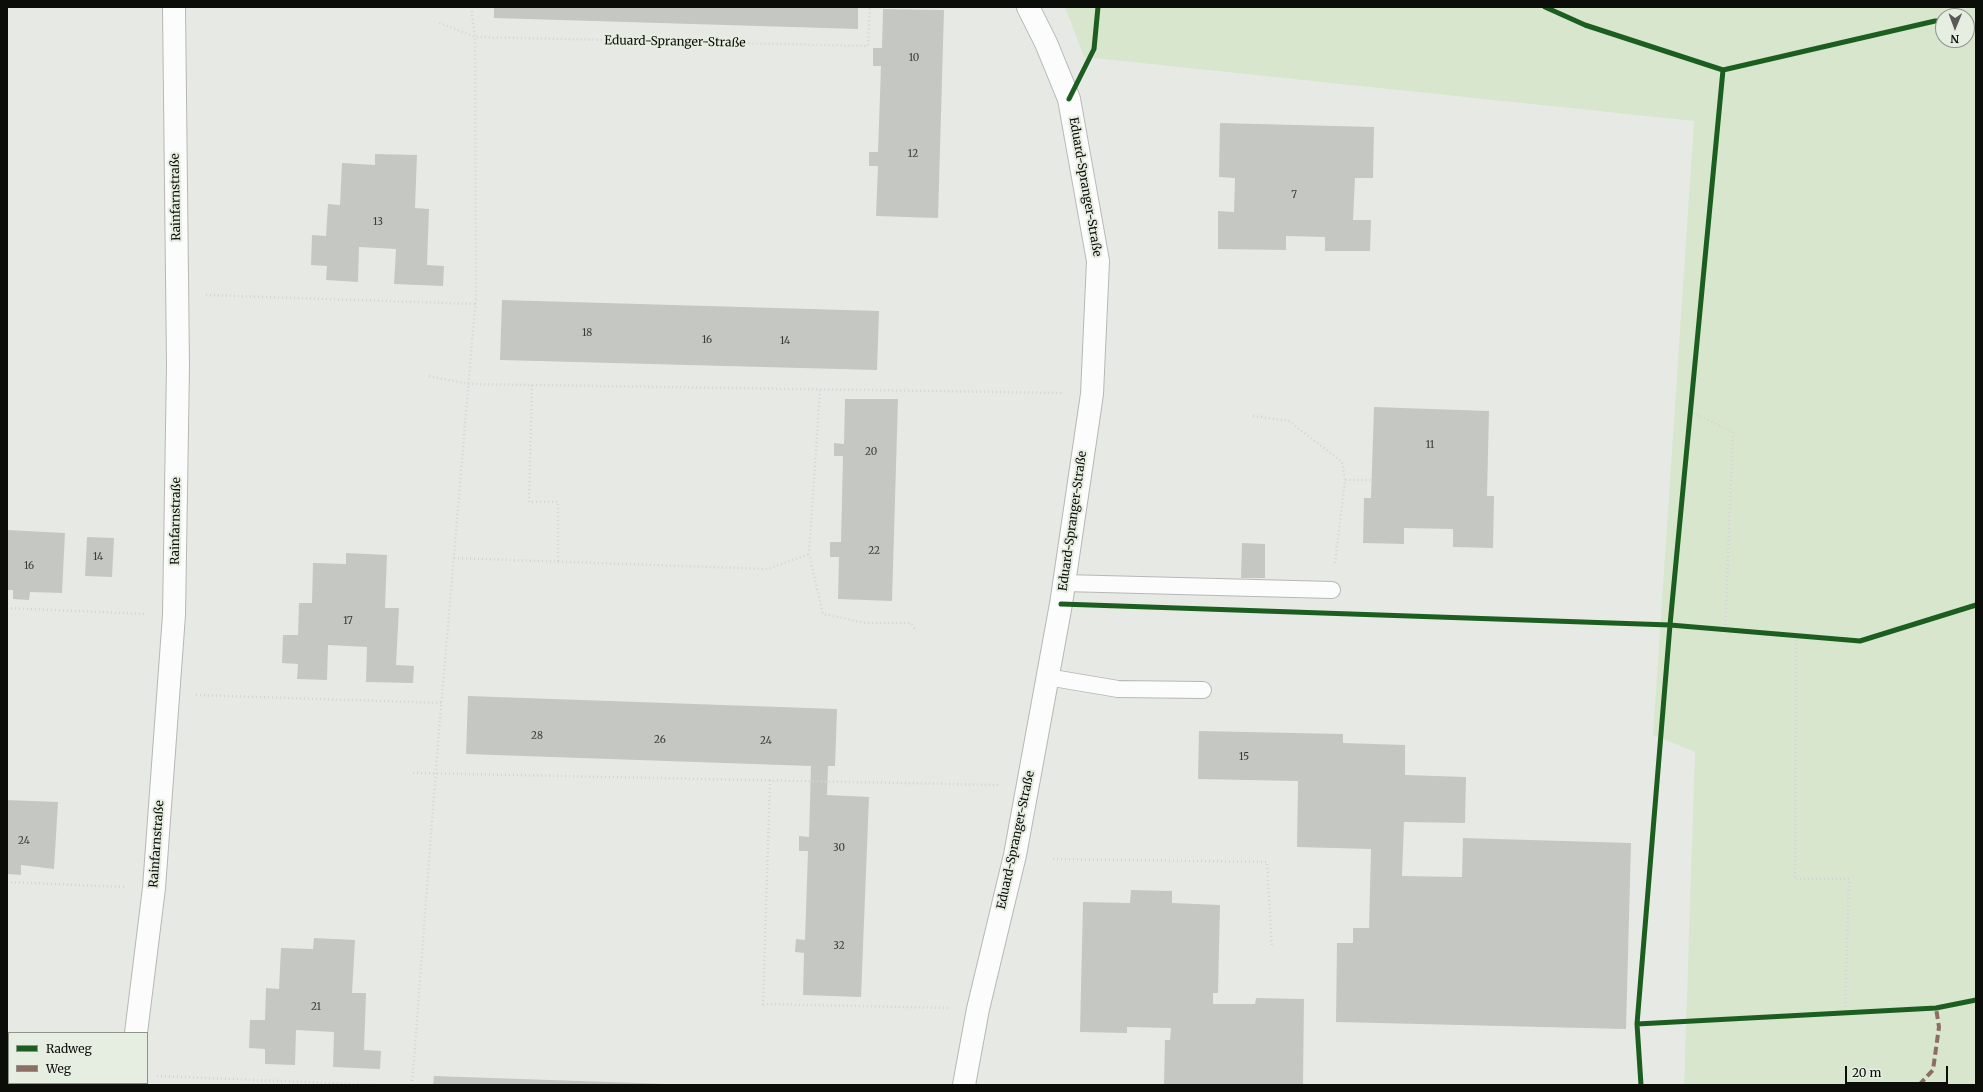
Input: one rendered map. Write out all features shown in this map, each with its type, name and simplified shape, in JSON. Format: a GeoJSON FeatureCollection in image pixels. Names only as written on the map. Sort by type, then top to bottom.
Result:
{"type":"FeatureCollection","features":[{"type":"Feature","properties":{"kind":"street","name":"Rainfarnstraße"},"geometry":{"type":"LineString","coordinates":[[136,1032],[154,888],[174,615],[178,370],[174,7]]}},
{"type":"Feature","properties":{"kind":"street","name":"Eduard-Spranger-Straße"},"geometry":{"type":"LineString","coordinates":[[964,1085],[978,1009],[1015,855],[1028,786],[1064,583],[1092,394],[1098,261],[1069,99],[1046,42],[1028,7]]}},
{"type":"Feature","properties":{"kind":"lane"},"geometry":{"type":"LineString","coordinates":[[1064,583],[1332,590]]}},
{"type":"Feature","properties":{"kind":"lane"},"geometry":{"type":"LineString","coordinates":[[1047,677],[1118,689],[1202,690]]}},
{"type":"Feature","properties":{"kind":"path"},"geometry":{"type":"LineString","coordinates":[[412,1085],[436,772],[476,304],[474,37],[470,7]]}},
{"type":"Feature","properties":{"kind":"path"},"geometry":{"type":"LineString","coordinates":[[1069,99],[1094,49],[1098,7]]}},
{"type":"Feature","properties":{"kind":"path"},"geometry":{"type":"LineString","coordinates":[[1545,7],[1585,25],[1723,70],[1935,21]]}},
{"type":"Feature","properties":{"kind":"path"},"geometry":{"type":"LineString","coordinates":[[437,22],[474,37]]}},
{"type":"Feature","properties":{"kind":"path"},"geometry":{"type":"LineString","coordinates":[[1641,1085],[1637,1024],[1670,625],[1723,70]]}},
{"type":"Feature","properties":{"kind":"path"},"geometry":{"type":"LineString","coordinates":[[177,294],[476,304]]}},
{"type":"Feature","properties":{"kind":"path"},"geometry":{"type":"LineString","coordinates":[[429,376],[469,384],[1092,394]]}},
{"type":"Feature","properties":{"kind":"path"},"geometry":{"type":"LineString","coordinates":[[532,385],[529,502],[558,502],[558,562]]}},
{"type":"Feature","properties":{"kind":"path"},"geometry":{"type":"LineString","coordinates":[[820,390],[809,554],[823,614],[866,623],[910,623],[915,629]]}},
{"type":"Feature","properties":{"kind":"path"},"geometry":{"type":"LineString","coordinates":[[1690,411],[1732,432],[1725,630]]}},
{"type":"Feature","properties":{"kind":"path"},"geometry":{"type":"LineString","coordinates":[[1254,416],[1289,421],[1342,462],[1345,480],[1332,590]]}},
{"type":"Feature","properties":{"kind":"path"},"geometry":{"type":"LineString","coordinates":[[1345,480],[1372,480]]}},
{"type":"Feature","properties":{"kind":"path"},"geometry":{"type":"LineString","coordinates":[[454,558],[768,569],[809,554]]}},
{"type":"Feature","properties":{"kind":"path"},"geometry":{"type":"LineString","coordinates":[[1337,614],[1670,625],[1860,641],[1976,605]]}},
{"type":"Feature","properties":{"kind":"path"},"geometry":{"type":"LineString","coordinates":[[7,608],[174,615]]}},
{"type":"Feature","properties":{"kind":"path"},"geometry":{"type":"LineString","coordinates":[[1796,636],[1795,879],[1849,880],[1845,1012]]}},
{"type":"Feature","properties":{"kind":"path"},"geometry":{"type":"LineString","coordinates":[[168,694],[442,703]]}},
{"type":"Feature","properties":{"kind":"path"},"geometry":{"type":"LineString","coordinates":[[413,773],[436,772],[1028,786]]}},
{"type":"Feature","properties":{"kind":"path"},"geometry":{"type":"LineString","coordinates":[[770,780],[764,1004],[978,1009]]}},
{"type":"Feature","properties":{"kind":"path"},"geometry":{"type":"LineString","coordinates":[[1053,859],[1267,862],[1272,948]]}},
{"type":"Feature","properties":{"kind":"path"},"geometry":{"type":"LineString","coordinates":[[7,882],[154,888]]}},
{"type":"Feature","properties":{"kind":"path"},"geometry":{"type":"LineString","coordinates":[[1637,1024],[1936,1008],[1976,1000]]}},
{"type":"Feature","properties":{"kind":"path"},"geometry":{"type":"LineString","coordinates":[[154,1076],[380,1085]]}},
{"type":"Feature","properties":{"kind":"green space"},"geometry":{"type":"Polygon","coordinates":[[[1065,7],[1976,7],[1976,1085],[1684,1085],[1695,752],[1653,735],[1694,121],[1084,57],[1065,7]]]}},
{"type":"Feature","properties":{"kind":"building"},"geometry":{"type":"Polygon","coordinates":[[[494,7],[858,7],[858,29],[494,18],[494,7]]]}},
{"type":"Feature","properties":{"kind":"building"},"geometry":{"type":"Polygon","coordinates":[[[883,9],[944,10],[938,218],[876,216],[878,166],[869,166],[869,152],[878,152],[881,66],[873,66],[873,48],[882,48],[883,9]]]}},
{"type":"Feature","properties":{"kind":"building"},"geometry":{"type":"Polygon","coordinates":[[[1220,123],[1374,127],[1373,178],[1355,178],[1353,220],[1371,220],[1370,251],[1325,251],[1325,237],[1286,236],[1286,250],[1218,249],[1218,211],[1234,212],[1235,178],[1219,177],[1220,123]]]}},
{"type":"Feature","properties":{"kind":"building"},"geometry":{"type":"Polygon","coordinates":[[[375,154],[417,155],[415,208],[429,209],[427,265],[444,266],[443,286],[394,284],[396,249],[359,247],[358,282],[326,280],[327,266],[311,265],[312,235],[326,236],[328,204],[340,205],[342,163],[375,165],[375,154]]]}},
{"type":"Feature","properties":{"kind":"building"},"geometry":{"type":"Polygon","coordinates":[[[502,300],[879,311],[877,370],[500,360],[502,300]]]}},
{"type":"Feature","properties":{"kind":"building"},"geometry":{"type":"Polygon","coordinates":[[[845,399],[898,399],[892,601],[838,599],[839,557],[830,557],[830,542],[841,542],[843,456],[834,456],[834,443],[844,444],[845,399]]]}},
{"type":"Feature","properties":{"kind":"building"},"geometry":{"type":"Polygon","coordinates":[[[1374,407],[1489,411],[1487,496],[1494,496],[1493,548],[1453,547],[1453,529],[1404,528],[1404,544],[1363,543],[1364,498],[1371,498],[1374,407]]]}},
{"type":"Feature","properties":{"kind":"building"},"geometry":{"type":"Polygon","coordinates":[[[7,530],[65,533],[62,593],[30,592],[29,600],[13,599],[13,590],[7,590],[7,530]]]}},
{"type":"Feature","properties":{"kind":"building"},"geometry":{"type":"Polygon","coordinates":[[[87,537],[114,538],[112,577],[85,576],[87,537]]]}},
{"type":"Feature","properties":{"kind":"building"},"geometry":{"type":"Polygon","coordinates":[[[1242,543],[1265,544],[1265,578],[1241,578],[1242,543]]]}},
{"type":"Feature","properties":{"kind":"building"},"geometry":{"type":"Polygon","coordinates":[[[346,553],[387,555],[385,608],[399,608],[396,665],[414,666],[413,683],[366,682],[367,647],[328,645],[327,680],[297,679],[298,664],[282,663],[283,635],[298,635],[299,603],[312,603],[313,563],[346,564],[346,553]]]}},
{"type":"Feature","properties":{"kind":"building"},"geometry":{"type":"Polygon","coordinates":[[[468,696],[837,709],[835,766],[828,766],[827,795],[869,797],[861,997],[803,995],[804,953],[795,952],[796,939],[805,940],[808,851],[799,851],[799,836],[809,837],[811,766],[466,754],[468,696]]]}},
{"type":"Feature","properties":{"kind":"building"},"geometry":{"type":"Polygon","coordinates":[[[1199,731],[1343,734],[1343,743],[1405,745],[1405,775],[1466,777],[1465,823],[1404,822],[1402,876],[1462,877],[1463,838],[1631,843],[1626,1029],[1336,1022],[1337,943],[1353,943],[1353,928],[1369,928],[1371,849],[1297,847],[1298,781],[1198,779],[1199,731]]]}},
{"type":"Feature","properties":{"kind":"building"},"geometry":{"type":"Polygon","coordinates":[[[7,800],[58,802],[54,869],[21,865],[21,875],[7,874],[7,800]]]}},
{"type":"Feature","properties":{"kind":"building"},"geometry":{"type":"Polygon","coordinates":[[[1131,890],[1172,891],[1172,903],[1220,905],[1218,993],[1213,993],[1213,1004],[1255,1004],[1256,998],[1304,999],[1303,1085],[1164,1085],[1165,1040],[1170,1040],[1171,1028],[1127,1027],[1127,1033],[1080,1032],[1083,902],[1130,903],[1131,890]]]}},
{"type":"Feature","properties":{"kind":"building"},"geometry":{"type":"Polygon","coordinates":[[[314,938],[355,940],[352,993],[366,993],[364,1050],[381,1051],[380,1069],[333,1067],[334,1032],[296,1030],[295,1065],[265,1064],[265,1049],[249,1048],[250,1020],[265,1020],[266,988],[279,989],[281,948],[313,949],[314,938]]]}},
{"type":"Feature","properties":{"kind":"building"},"geometry":{"type":"Polygon","coordinates":[[[7,1068],[8,1084],[34,1084],[34,1085],[7,1085],[7,1068]]]}},
{"type":"Feature","properties":{"kind":"building"},"geometry":{"type":"Polygon","coordinates":[[[434,1076],[667,1084],[667,1085],[433,1085],[434,1076]]]}},
{"type":"Feature","properties":{"kind":"marked path"},"geometry":{"type":"LineString","coordinates":[[1919,1085],[1933,1070],[1939,1027],[1936,1008]]}},
{"type":"Feature","properties":{"kind":"cycle path"},"geometry":{"type":"LineString","coordinates":[[1069,99],[1094,49],[1098,7]]}},
{"type":"Feature","properties":{"kind":"cycle path"},"geometry":{"type":"LineString","coordinates":[[1545,7],[1585,25],[1723,70],[1935,21]]}},
{"type":"Feature","properties":{"kind":"cycle path"},"geometry":{"type":"LineString","coordinates":[[1641,1085],[1637,1024],[1670,625],[1723,70]]}},
{"type":"Feature","properties":{"kind":"cycle path"},"geometry":{"type":"LineString","coordinates":[[1061,604],[1670,625],[1860,641],[1976,605]]}},
{"type":"Feature","properties":{"kind":"cycle path"},"geometry":{"type":"LineString","coordinates":[[1637,1024],[1936,1008],[1976,1000]]}}]}
